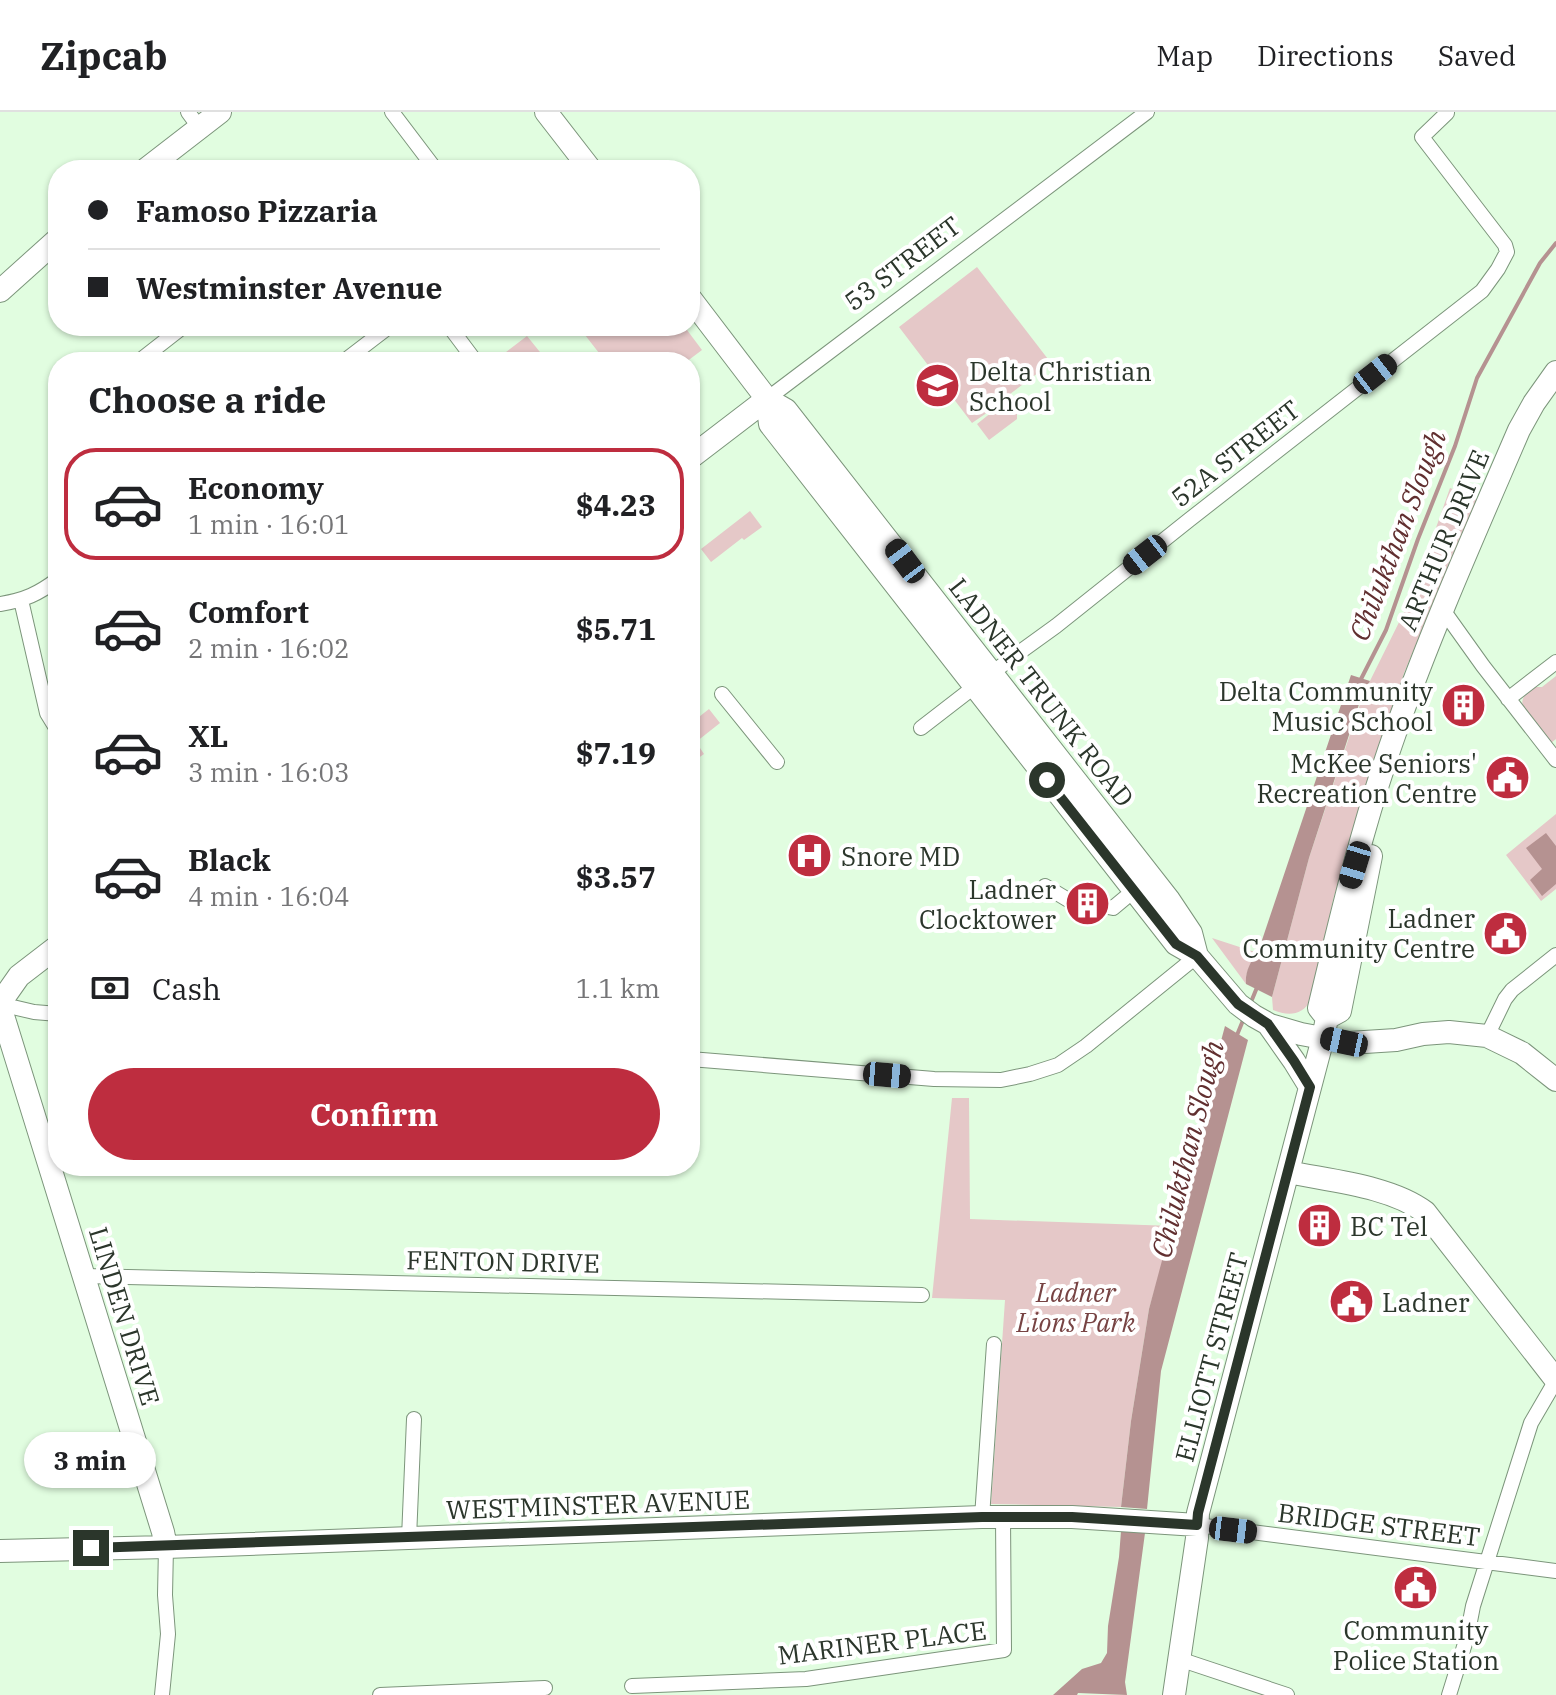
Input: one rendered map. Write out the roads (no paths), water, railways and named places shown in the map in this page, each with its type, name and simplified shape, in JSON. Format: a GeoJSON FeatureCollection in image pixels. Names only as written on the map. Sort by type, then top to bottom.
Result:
{"type":"FeatureCollection","features":[{"type":"Feature","properties":{"kind":"street"},"geometry":{"type":"LineString","coordinates":[[155,160],[194,120],[220,112]]}},
{"type":"Feature","properties":{"kind":"street"},"geometry":{"type":"LineString","coordinates":[[392,112],[428,160]]}},
{"type":"Feature","properties":{"kind":"street"},"geometry":{"type":"LineString","coordinates":[[546,112],[583,160]]}},
{"type":"Feature","properties":{"kind":"street","name":"53 STREET"},"geometry":{"type":"LineString","coordinates":[[700,450],[1147,112]]}},
{"type":"Feature","properties":{"kind":"street","name":"52A STREET"},"geometry":{"type":"LineString","coordinates":[[921,728],[1056,626],[1482,291],[1507,252],[1505,245],[1422,137],[1447,113]]}},
{"type":"Feature","properties":{"kind":"street"},"geometry":{"type":"LineString","coordinates":[[0,291],[48,248]]}},
{"type":"Feature","properties":{"kind":"street","name":"LADNER TRUNK ROAD"},"geometry":{"type":"LineString","coordinates":[[700,311],[767,399],[786,410],[983,680],[1169,900],[1191,933],[1197,956],[1238,1004],[1268,1024],[1289,1031],[1325,1028],[1356,1044],[1449,1032],[1487,1036]]}},
{"type":"Feature","properties":{"kind":"street"},"geometry":{"type":"LineString","coordinates":[[151,352],[171,336]]}},
{"type":"Feature","properties":{"kind":"street"},"geometry":{"type":"LineString","coordinates":[[355,352],[373,336]]}},
{"type":"Feature","properties":{"kind":"street","name":"ARTHUR DRIVE"},"geometry":{"type":"LineString","coordinates":[[1325,1028],[1340,1011],[1393,737],[1519,430],[1539,394],[1556,372]]}},
{"type":"Feature","properties":{"kind":"street"},"geometry":{"type":"LineString","coordinates":[[0,604],[21,600],[48,587]]}},
{"type":"Feature","properties":{"kind":"street"},"geometry":{"type":"LineString","coordinates":[[21,600],[48,715]]}},
{"type":"Feature","properties":{"kind":"street"},"geometry":{"type":"LineString","coordinates":[[1443,610],[1556,760]]}},
{"type":"Feature","properties":{"kind":"street"},"geometry":{"type":"LineString","coordinates":[[1508,699],[1556,662]]}},
{"type":"Feature","properties":{"kind":"street"},"geometry":{"type":"LineString","coordinates":[[722,694],[777,762]]}},
{"type":"Feature","properties":{"kind":"street"},"geometry":{"type":"LineString","coordinates":[[1045,886],[1070,901],[1113,908],[1125,898]]}},
{"type":"Feature","properties":{"kind":"street"},"geometry":{"type":"LineString","coordinates":[[48,954],[19,976],[0,1005],[48,1013]]}},
{"type":"Feature","properties":{"kind":"street"},"geometry":{"type":"LineString","coordinates":[[1556,955],[1512,990],[1487,1036],[1522,1053],[1556,1080]]}},
{"type":"Feature","properties":{"kind":"street"},"geometry":{"type":"LineString","coordinates":[[700,1060],[934,1079],[1001,1080],[1030,1074],[1058,1065],[1086,1046],[1197,956]]}},
{"type":"Feature","properties":{"kind":"street","name":"LINDEN DRIVE"},"geometry":{"type":"LineString","coordinates":[[0,1005],[48,1160]]}},
{"type":"Feature","properties":{"kind":"street"},"geometry":{"type":"LineString","coordinates":[[1268,1024],[1310,1087]]}},
{"type":"Feature","properties":{"kind":"street","name":"ELLIOTT STREET"},"geometry":{"type":"LineString","coordinates":[[1174,1695],[1198,1513],[1325,1028]]}},
{"type":"Feature","properties":{"kind":"street"},"geometry":{"type":"LineString","coordinates":[[1288,1172],[1390,1193],[1425,1212],[1556,1380],[1531,1423],[1449,1695]]}},
{"type":"Feature","properties":{"kind":"street","name":"LINDEN DRIVE"},"geometry":{"type":"LineString","coordinates":[[53,1176],[163,1532],[168,1634],[162,1695]]}},
{"type":"Feature","properties":{"kind":"street","name":"FENTON DRIVE"},"geometry":{"type":"LineString","coordinates":[[84,1276],[922,1295]]}},
{"type":"Feature","properties":{"kind":"street"},"geometry":{"type":"LineString","coordinates":[[993,1517],[994,1344]]}},
{"type":"Feature","properties":{"kind":"street"},"geometry":{"type":"LineString","coordinates":[[409,1538],[414,1419]]}},
{"type":"Feature","properties":{"kind":"street","name":"WESTMINSTER AVENUE"},"geometry":{"type":"LineString","coordinates":[[0,1551],[993,1517],[1114,1519],[1197,1525]]}},
{"type":"Feature","properties":{"kind":"street","name":"MARINER PLACE"},"geometry":{"type":"LineString","coordinates":[[632,1686],[806,1679],[1004,1650],[993,1517]]}},
{"type":"Feature","properties":{"kind":"street","name":"BRIDGE STREET"},"geometry":{"type":"LineString","coordinates":[[1197,1525],[1556,1571]]}},
{"type":"Feature","properties":{"kind":"street"},"geometry":{"type":"LineString","coordinates":[[1179,1659],[1287,1695]]}},
{"type":"Feature","properties":{"kind":"street"},"geometry":{"type":"LineString","coordinates":[[380,1695],[545,1688]]}},
{"type":"Feature","properties":{"kind":"waterway","name":"Chilukthan Slough"},"geometry":{"type":"LineString","coordinates":[[1360,681],[1386,630],[1455,446],[1477,378],[1540,263],[1556,243]]}},
{"type":"Feature","properties":{"kind":"waterway","name":"Chilukthan Slough"},"geometry":{"type":"LineString","coordinates":[[1251,1002],[1258,985]]}},
{"type":"Feature","properties":{"kind":"waterway","name":"Chilukthan Slough"},"geometry":{"type":"LineString","coordinates":[[1237,1035],[1244,1018]]}},
{"type":"Feature","properties":{"kind":"place","name":"Delta Christian School"},"geometry":{"type":"Point","coordinates":[938,386]}},
{"type":"Feature","properties":{"kind":"place","name":"Delta Community Music School"},"geometry":{"type":"Point","coordinates":[1464,706]}},
{"type":"Feature","properties":{"kind":"place","name":"McKee Seniors' Recreation Centre"},"geometry":{"type":"Point","coordinates":[1508,778]}},
{"type":"Feature","properties":{"kind":"place","name":"Snore MD"},"geometry":{"type":"Point","coordinates":[810,856]}},
{"type":"Feature","properties":{"kind":"place","name":"Ladner Clocktower"},"geometry":{"type":"Point","coordinates":[1087,904]}},
{"type":"Feature","properties":{"kind":"place","name":"Ladner Community Centre"},"geometry":{"type":"Point","coordinates":[1506,933]}},
{"type":"Feature","properties":{"kind":"place","name":"BC Tel"},"geometry":{"type":"Point","coordinates":[1319,1226]}},
{"type":"Feature","properties":{"kind":"place","name":"Ladner"},"geometry":{"type":"Point","coordinates":[1351,1302]}},
{"type":"Feature","properties":{"kind":"place","name":"Community Police Station"},"geometry":{"type":"Point","coordinates":[1416,1587]}},
{"type":"Feature","properties":{"kind":"park label","name":"Ladner Lions Park"},"geometry":{"type":"Point","coordinates":[1076,1307]}}]}
